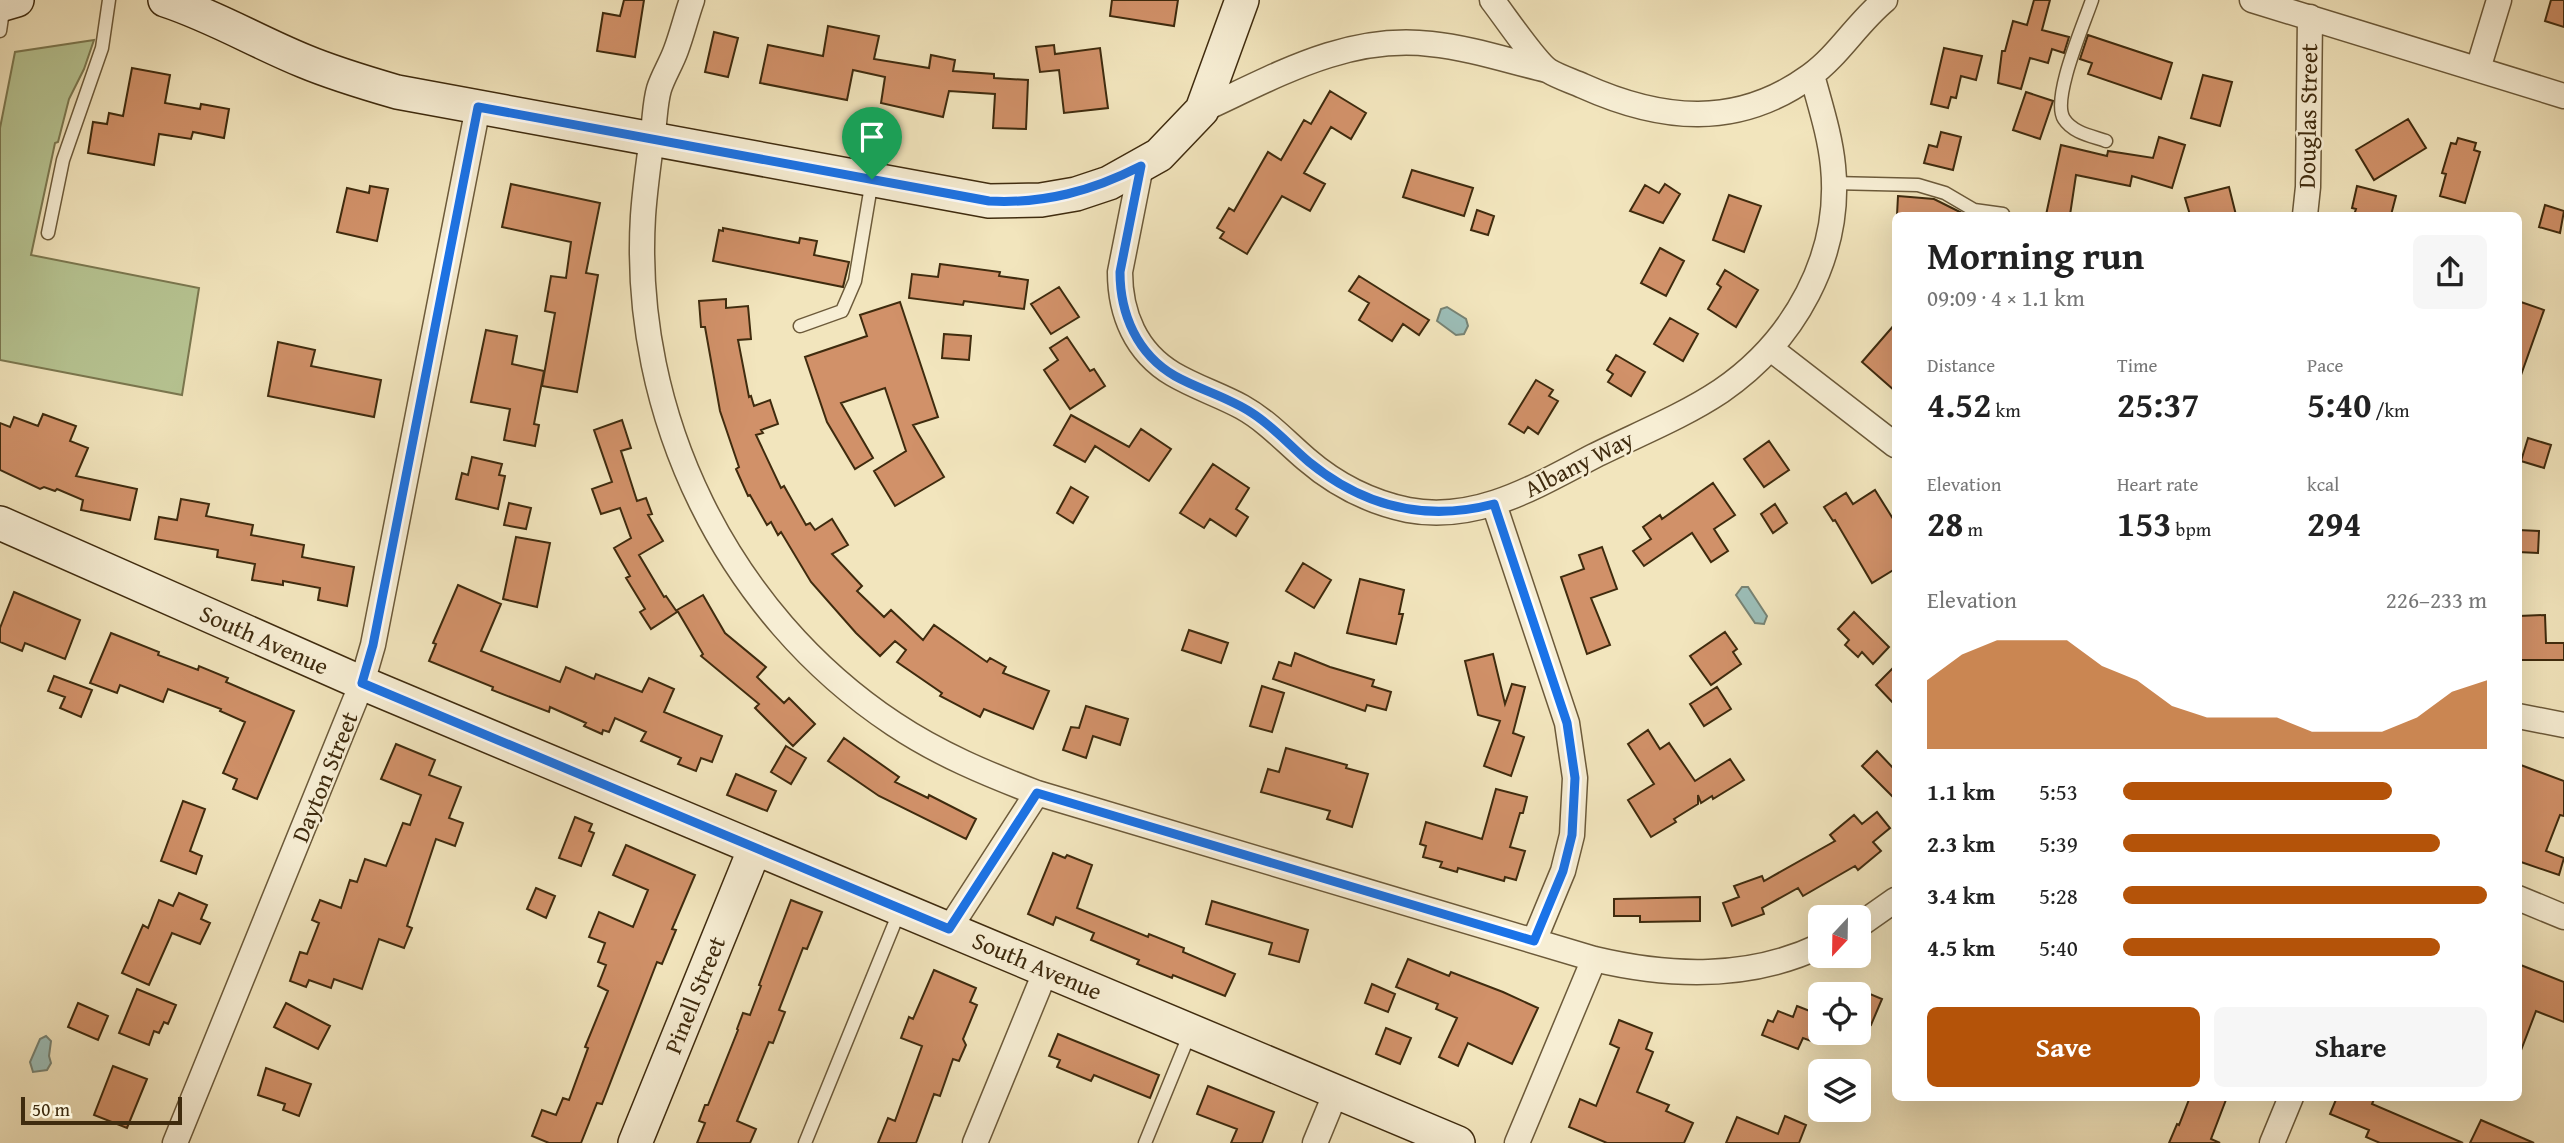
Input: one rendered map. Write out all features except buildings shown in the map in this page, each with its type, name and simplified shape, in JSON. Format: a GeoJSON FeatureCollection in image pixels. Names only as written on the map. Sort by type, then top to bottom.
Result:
{"type":"FeatureCollection","features":[{"type":"Feature","properties":{"kind":"street"},"geometry":{"type":"LineString","coordinates":[[165,0],[201,9],[303,61],[359,82],[478,107],[989,201],[1041,200],[1076,194],[1109,183],[1159,155],[1202,110],[1298,65],[1330,53],[1364,45],[1397,42],[1432,44],[1547,70],[1601,94],[1637,106],[1687,115],[1720,114],[1752,107],[1783,93],[1812,75],[1885,0]]}},
{"type":"Feature","properties":{"kind":"street"},"geometry":{"type":"LineString","coordinates":[[692,0],[676,51],[659,90],[645,192],[641,252],[643,292],[650,351],[664,409],[684,466],[709,520],[740,571],[776,618],[817,662],[862,701],[946,755],[1037,793],[1594,958],[1644,970],[1700,974],[1766,965],[1808,950]]}},
{"type":"Feature","properties":{"kind":"street"},"geometry":{"type":"LineString","coordinates":[[1202,110],[1242,0]]}},
{"type":"Feature","properties":{"kind":"street"},"geometry":{"type":"LineString","coordinates":[[1492,0],[1547,70]]}},
{"type":"Feature","properties":{"kind":"street"},"geometry":{"type":"LineString","coordinates":[[2252,0],[2564,96]]}},
{"type":"Feature","properties":{"kind":"street"},"geometry":{"type":"LineString","coordinates":[[2478,69],[2499,0]]}},
{"type":"Feature","properties":{"kind":"street","name":"Douglas Street"},"geometry":{"type":"LineString","coordinates":[[2305,212],[2310,17]]}},
{"type":"Feature","properties":{"kind":"street","name":"Albany Way"},"geometry":{"type":"LineString","coordinates":[[1141,166],[1120,272],[1120,288],[1126,318],[1151,357],[1175,376],[1220,395],[1253,413],[1332,480],[1362,496],[1411,510],[1444,512],[1494,504],[1513,498],[1705,400],[1747,372],[1771,349],[1797,314],[1821,263],[1828,236],[1833,184],[1828,135],[1812,75]]}},
{"type":"Feature","properties":{"kind":"street","name":"Dayton Street"},"geometry":{"type":"LineString","coordinates":[[175,1143],[362,683],[373,645],[478,107]]}},
{"type":"Feature","properties":{"kind":"street"},"geometry":{"type":"LineString","coordinates":[[1771,349],[1892,443]]}},
{"type":"Feature","properties":{"kind":"street"},"geometry":{"type":"LineString","coordinates":[[1494,504],[1567,723],[1575,778],[1572,835],[1563,871],[1534,941]]}},
{"type":"Feature","properties":{"kind":"street","name":"South Avenue"},"geometry":{"type":"LineString","coordinates":[[0,523],[362,683],[1458,1143]]}},
{"type":"Feature","properties":{"kind":"street"},"geometry":{"type":"LineString","coordinates":[[2522,717],[2564,725]]}},
{"type":"Feature","properties":{"kind":"street"},"geometry":{"type":"LineString","coordinates":[[949,929],[1037,793]]}},
{"type":"Feature","properties":{"kind":"street","name":"Pinell Street"},"geometry":{"type":"LineString","coordinates":[[635,1143],[755,848]]}},
{"type":"Feature","properties":{"kind":"street"},"geometry":{"type":"LineString","coordinates":[[2522,900],[2564,917]]}},
{"type":"Feature","properties":{"kind":"street"},"geometry":{"type":"LineString","coordinates":[[1871,917],[1892,902]]}},
{"type":"Feature","properties":{"kind":"street"},"geometry":{"type":"LineString","coordinates":[[1517,1143],[1594,958]]}},
{"type":"Feature","properties":{"kind":"street"},"geometry":{"type":"LineString","coordinates":[[975,1143],[1046,970]]}},
{"type":"Feature","properties":{"kind":"street"},"geometry":{"type":"LineString","coordinates":[[1315,1143],[1336,1092]]}},
{"type":"Feature","properties":{"kind":"street"},"geometry":{"type":"LineString","coordinates":[[2272,1143],[2289,1101]]}},
{"type":"Feature","properties":{"kind":"lane"},"geometry":{"type":"LineString","coordinates":[[48,233],[63,160],[102,47],[109,0]]}},
{"type":"Feature","properties":{"kind":"lane"},"geometry":{"type":"LineString","coordinates":[[2092,0],[2063,87],[2059,109],[2064,121],[2075,130],[2106,141]]}},
{"type":"Feature","properties":{"kind":"lane"},"geometry":{"type":"LineString","coordinates":[[800,326],[842,311],[855,281],[872,179]]}},
{"type":"Feature","properties":{"kind":"lane"},"geometry":{"type":"LineString","coordinates":[[1833,184],[1918,186],[1945,193],[1974,210],[1988,212]]}},
{"type":"Feature","properties":{"kind":"lane"},"geometry":{"type":"LineString","coordinates":[[805,1143],[900,909]]}},
{"type":"Feature","properties":{"kind":"lane"},"geometry":{"type":"LineString","coordinates":[[1145,1143],[1191,1031]]}},
{"type":"Feature","properties":{"kind":"green space"},"geometry":{"type":"Polygon","coordinates":[[[94,40],[84,69],[69,99],[58,142],[55,143],[31,255],[199,288],[182,395],[0,360],[0,128],[15,52],[94,40]]]}},
{"type":"Feature","properties":{"kind":"water"},"geometry":{"type":"Polygon","coordinates":[[[1447,307],[1466,319],[1468,326],[1464,334],[1456,335],[1437,321],[1441,309],[1447,307]]]}},
{"type":"Feature","properties":{"kind":"water"},"geometry":{"type":"Polygon","coordinates":[[[1742,587],[1748,587],[1767,616],[1764,624],[1755,623],[1736,595],[1742,587]]]}},
{"type":"Feature","properties":{"kind":"water"},"geometry":{"type":"Polygon","coordinates":[[[46,1036],[51,1041],[51,1063],[47,1070],[33,1072],[30,1062],[40,1039],[46,1036]]]}},
{"type":"Feature","properties":{"kind":"route"},"geometry":{"type":"LineString","coordinates":[[478,107],[872,179],[1006,202],[1076,194],[1109,183],[1141,166],[1120,272],[1120,288],[1126,318],[1151,357],[1175,376],[1220,395],[1253,413],[1332,480],[1362,496],[1411,510],[1444,512],[1494,504],[1567,723],[1575,778],[1572,835],[1563,871],[1534,941],[1037,793],[949,929],[362,683],[373,645],[478,107]]}}]}
